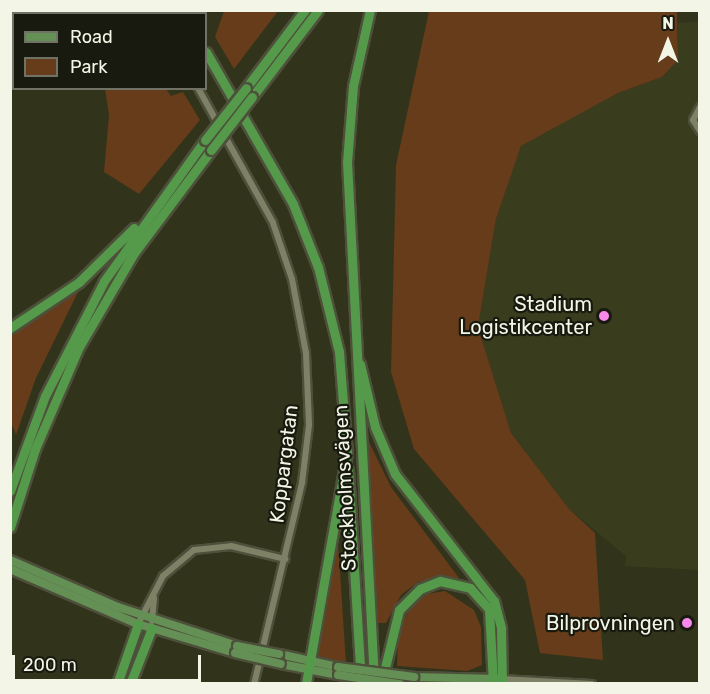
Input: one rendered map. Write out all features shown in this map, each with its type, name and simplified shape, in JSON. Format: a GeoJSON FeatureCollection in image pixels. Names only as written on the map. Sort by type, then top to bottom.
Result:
{"type":"FeatureCollection","features":[{"type":"Feature","properties":{"kind":"highway"},"geometry":{"type":"LineString","coordinates":[[10,491],[70,342],[156,204],[305,10]]}},
{"type":"Feature","properties":{"kind":"highway"},"geometry":{"type":"LineString","coordinates":[[11,527],[35,449],[79,346],[134,253],[318,10]]}},
{"type":"Feature","properties":{"kind":"highway","name":"Stockholmsvägen"},"geometry":{"type":"LineString","coordinates":[[370,10],[348,128],[354,338],[374,684]]}},
{"type":"Feature","properties":{"kind":"highway"},"geometry":{"type":"LineString","coordinates":[[207,54],[293,204],[318,267],[339,352],[347,453],[306,684]]}},
{"type":"Feature","properties":{"kind":"highway"},"geometry":{"type":"LineString","coordinates":[[10,328],[79,282],[156,204]]}},
{"type":"Feature","properties":{"kind":"highway"},"geometry":{"type":"LineString","coordinates":[[354,338],[375,427],[395,474],[499,613],[498,681]]}},
{"type":"Feature","properties":{"kind":"highway","name":"Stockholmsvägen"},"geometry":{"type":"LineString","coordinates":[[347,453],[361,684]]}},
{"type":"Feature","properties":{"kind":"highway"},"geometry":{"type":"LineString","coordinates":[[381,684],[399,610],[420,589],[440,581],[470,588],[489,609],[498,681]]}},
{"type":"Feature","properties":{"kind":"highway"},"geometry":{"type":"LineString","coordinates":[[117,684],[140,620]]}},
{"type":"Feature","properties":{"kind":"highway"},"geometry":{"type":"LineString","coordinates":[[130,684],[152,624]]}},
{"type":"Feature","properties":{"kind":"main road"},"geometry":{"type":"LineString","coordinates":[[10,560],[16,569],[152,624],[281,664],[308,665],[400,684]]}},
{"type":"Feature","properties":{"kind":"main road"},"geometry":{"type":"LineString","coordinates":[[236,649],[279,654],[308,665]]}},
{"type":"Feature","properties":{"kind":"main road"},"geometry":{"type":"LineString","coordinates":[[338,671],[498,681]]}},
{"type":"Feature","properties":{"kind":"street","name":"Koppargatan"},"geometry":{"type":"LineString","coordinates":[[199,90],[266,206],[300,313],[309,425],[285,559],[254,684]]}},
{"type":"Feature","properties":{"kind":"street"},"geometry":{"type":"LineString","coordinates":[[699,107],[693,120],[699,131]]}},
{"type":"Feature","properties":{"kind":"street"},"geometry":{"type":"LineString","coordinates":[[140,620],[172,564],[204,547],[231,546],[285,559]]}},
{"type":"Feature","properties":{"kind":"street"},"geometry":{"type":"LineString","coordinates":[[152,624],[154,595]]}},
{"type":"Feature","properties":{"kind":"street"},"geometry":{"type":"LineString","coordinates":[[498,681],[592,684]]}},
{"type":"Feature","properties":{"kind":"street"},"geometry":{"type":"LineString","coordinates":[[570,684],[579,683]]}},
{"type":"Feature","properties":{"kind":"shaded area"},"geometry":{"type":"Polygon","coordinates":[[[699,21],[699,570],[625,566],[626,556],[569,509],[511,433],[478,327],[496,219],[521,146],[618,93],[662,77],[678,60],[678,23],[699,21]]]}},
{"type":"Feature","properties":{"kind":"green space"},"geometry":{"type":"Polygon","coordinates":[[[224,11],[278,11],[234,69],[215,37],[224,11]]]}},
{"type":"Feature","properties":{"kind":"green space"},"geometry":{"type":"Polygon","coordinates":[[[429,11],[677,11],[678,60],[662,77],[618,93],[521,146],[496,219],[478,327],[511,433],[569,509],[595,533],[603,660],[540,653],[525,580],[414,449],[391,372],[396,165],[429,11]]]}},
{"type":"Feature","properties":{"kind":"green space"},"geometry":{"type":"Polygon","coordinates":[[[105,90],[167,90],[171,96],[183,92],[200,120],[139,194],[104,172],[109,115],[105,90]]]}},
{"type":"Feature","properties":{"kind":"green space"},"geometry":{"type":"Polygon","coordinates":[[[78,292],[36,378],[16,435],[11,422],[11,335],[78,292]]]}},
{"type":"Feature","properties":{"kind":"green space"},"geometry":{"type":"Polygon","coordinates":[[[366,436],[391,487],[459,578],[418,582],[401,595],[386,623],[375,623],[366,436]]]}},
{"type":"Feature","properties":{"kind":"green space"},"geometry":{"type":"Polygon","coordinates":[[[338,541],[346,663],[317,657],[338,541]]]}},
{"type":"Feature","properties":{"kind":"green space"},"geometry":{"type":"Polygon","coordinates":[[[445,591],[474,610],[481,627],[482,665],[467,671],[397,666],[398,631],[410,608],[427,594],[445,591]]]}},
{"type":"Feature","properties":{"kind":"place","name":"Stadium Logistikcenter"},"geometry":{"type":"Point","coordinates":[604,316]}},
{"type":"Feature","properties":{"kind":"place","name":"Bilprovningen"},"geometry":{"type":"Point","coordinates":[687,623]}}]}
